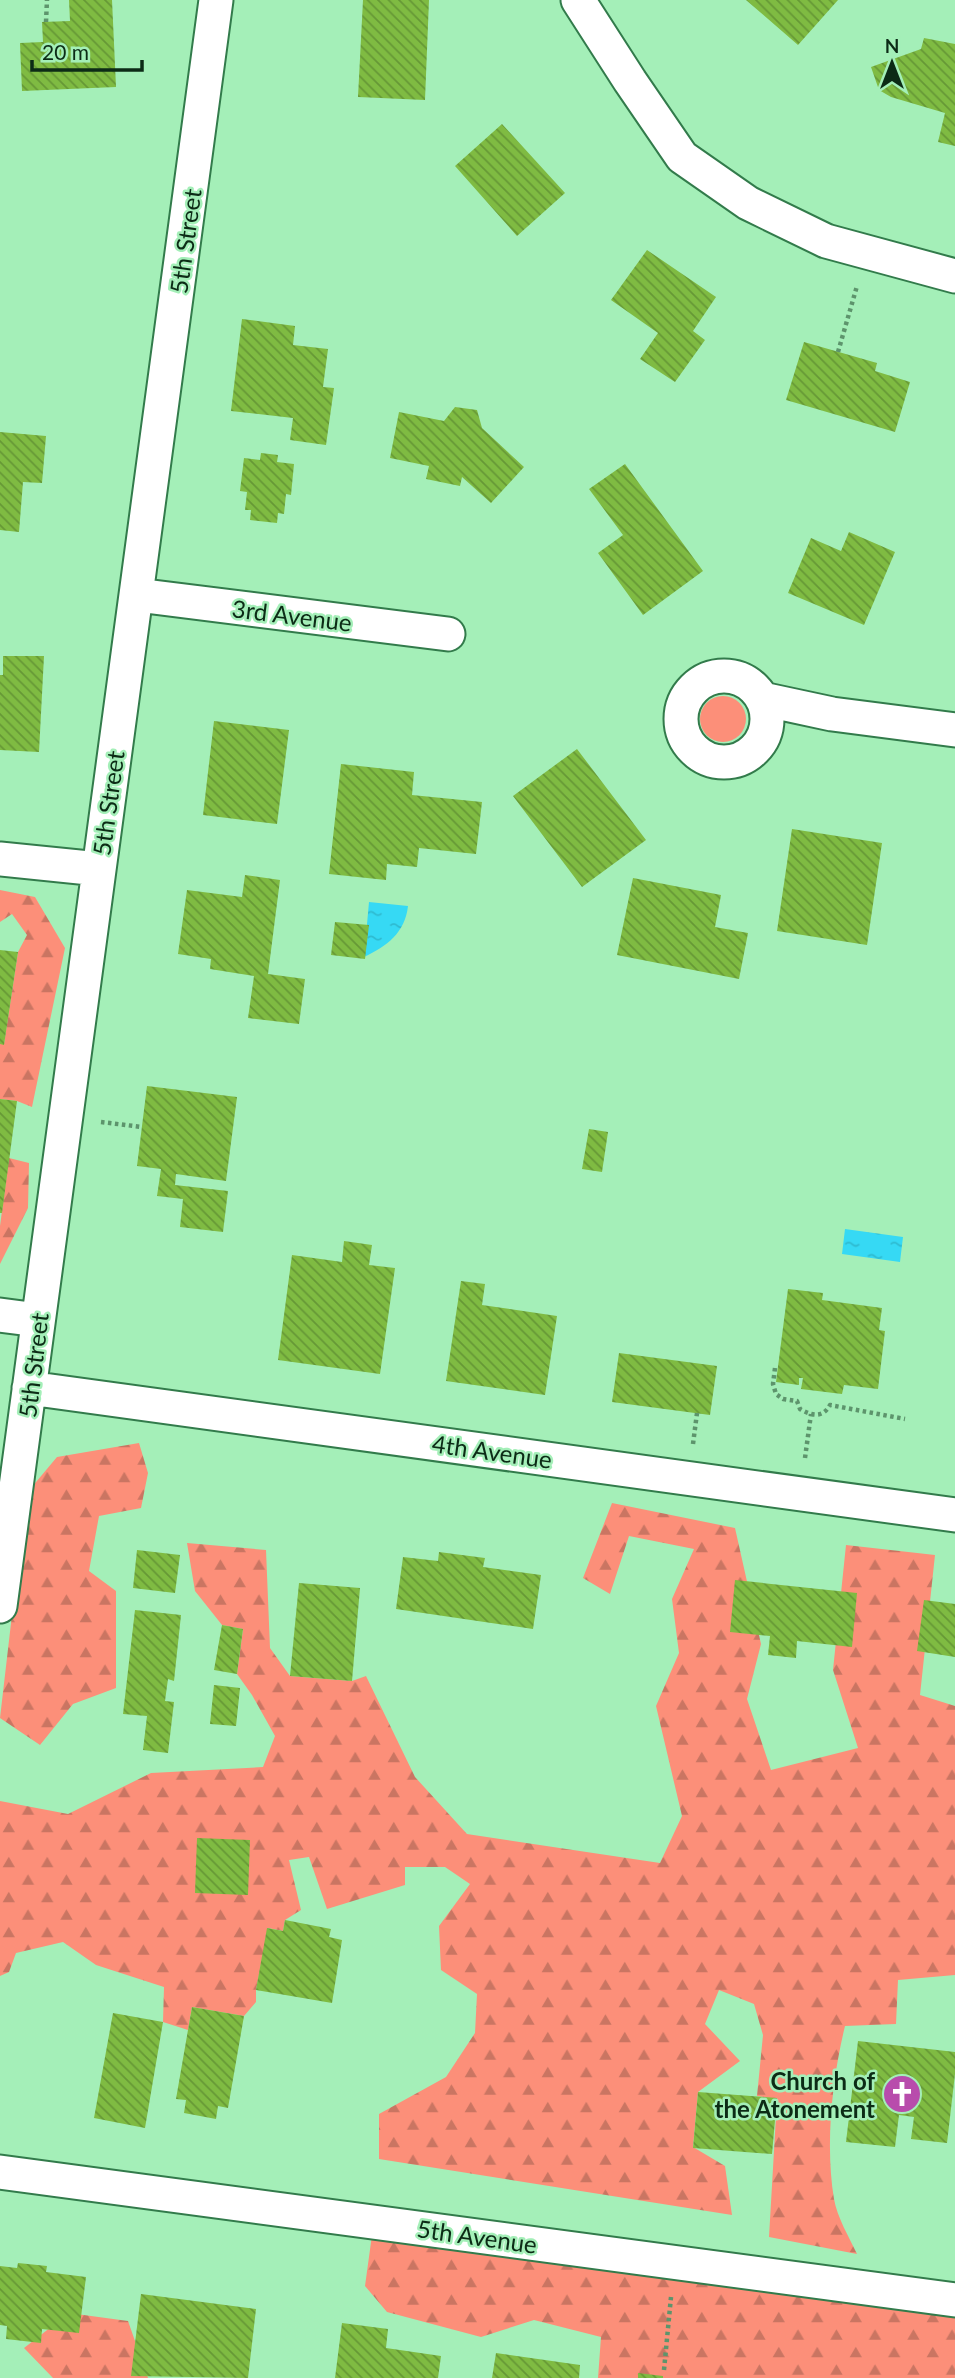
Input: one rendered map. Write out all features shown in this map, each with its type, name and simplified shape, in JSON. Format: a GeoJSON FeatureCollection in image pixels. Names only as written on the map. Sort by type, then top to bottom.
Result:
{"type":"FeatureCollection","features":[{"type":"Feature","properties":{"kind":"street","name":"5th Street"},"geometry":{"type":"LineString","coordinates":[[0,1606],[19,1397],[38,1320],[216,0]]}},
{"type":"Feature","properties":{"kind":"street"},"geometry":{"type":"LineString","coordinates":[[578,0],[629,81],[682,157],[764,212],[826,240],[955,276]]}},
{"type":"Feature","properties":{"kind":"street","name":"3rd Avenue"},"geometry":{"type":"LineString","coordinates":[[137,595],[448,634]]}},
{"type":"Feature","properties":{"kind":"street"},"geometry":{"type":"LineString","coordinates":[[762,699],[832,714],[955,730]]}},
{"type":"Feature","properties":{"kind":"street"},"geometry":{"type":"LineString","coordinates":[[0,859],[99,869]]}},
{"type":"Feature","properties":{"kind":"street"},"geometry":{"type":"LineString","coordinates":[[0,1315],[38,1320]]}},
{"type":"Feature","properties":{"kind":"street","name":"4th Avenue"},"geometry":{"type":"LineString","coordinates":[[19,1397],[955,1515]]}},
{"type":"Feature","properties":{"kind":"street","name":"5th Avenue"},"geometry":{"type":"LineString","coordinates":[[0,2172],[955,2300]]}},
{"type":"Feature","properties":{"kind":"path"},"geometry":{"type":"LineString","coordinates":[[46,22],[47,0]]}},
{"type":"Feature","properties":{"kind":"path"},"geometry":{"type":"LineString","coordinates":[[838,352],[868,251]]}},
{"type":"Feature","properties":{"kind":"path"},"geometry":{"type":"LineString","coordinates":[[66,1117],[142,1127]]}},
{"type":"Feature","properties":{"kind":"path"},"geometry":{"type":"LineString","coordinates":[[775,1368],[773,1384],[776,1394],[783,1399],[797,1401],[800,1409],[811,1414],[826,1412],[830,1405],[905,1419]]}},
{"type":"Feature","properties":{"kind":"path"},"geometry":{"type":"LineString","coordinates":[[800,1494],[811,1414]]}},
{"type":"Feature","properties":{"kind":"path"},"geometry":{"type":"LineString","coordinates":[[664,2370],[672,2290]]}},
{"type":"Feature","properties":{"kind":"green space"},"geometry":{"type":"Polygon","coordinates":[[[723,696],[739,703],[746,719],[739,735],[723,742],[707,735],[700,719],[707,703],[723,696]]]}},
{"type":"Feature","properties":{"kind":"green space"},"geometry":{"type":"Polygon","coordinates":[[[0,890],[35,897],[65,948],[32,1107],[17,1101],[0,1099],[0,1044],[4,1044],[18,952],[27,935],[12,914],[0,922],[0,890]]]}},
{"type":"Feature","properties":{"kind":"green space"},"geometry":{"type":"Polygon","coordinates":[[[9,1158],[29,1163],[28,1208],[0,1264],[0,1226],[9,1158]]]}},
{"type":"Feature","properties":{"kind":"green space"},"geometry":{"type":"Polygon","coordinates":[[[139,1443],[148,1473],[141,1508],[99,1516],[89,1571],[116,1591],[116,1688],[73,1704],[40,1745],[0,1718],[26,1494],[57,1457],[139,1443]]]}},
{"type":"Feature","properties":{"kind":"green space"},"geometry":{"type":"Polygon","coordinates":[[[612,1503],[735,1528],[761,1644],[747,1699],[771,1770],[858,1748],[833,1670],[846,1545],[935,1555],[920,1695],[955,1706],[955,1975],[898,1980],[896,2024],[845,2026],[833,2090],[831,2178],[836,2206],[857,2254],[769,2237],[777,2099],[757,2096],[763,2035],[754,2004],[719,1990],[705,2024],[740,2061],[698,2092],[693,2147],[725,2166],[732,2215],[379,2159],[379,2114],[446,2077],[475,2033],[477,1994],[441,1970],[439,1926],[470,1884],[445,1867],[405,1867],[405,1885],[327,1909],[309,1857],[289,1860],[301,1910],[285,1920],[283,1931],[268,1928],[256,2002],[244,2016],[192,2007],[188,2030],[163,2022],[164,1987],[96,1965],[63,1942],[16,1953],[9,1972],[0,1976],[0,1801],[68,1814],[151,1773],[263,1767],[275,1736],[237,1674],[243,1629],[222,1625],[195,1591],[187,1543],[266,1550],[270,1648],[290,1676],[352,1681],[366,1676],[415,1777],[467,1834],[660,1863],[682,1816],[656,1706],[679,1653],[672,1599],[694,1549],[629,1536],[610,1594],[583,1578],[612,1503]]]}},
{"type":"Feature","properties":{"kind":"green space"},"geometry":{"type":"Polygon","coordinates":[[[372,2235],[955,2315],[955,2378],[598,2378],[601,2337],[534,2320],[481,2337],[387,2312],[365,2286],[372,2235]]]}},
{"type":"Feature","properties":{"kind":"green space"},"geometry":{"type":"Polygon","coordinates":[[[69,2313],[128,2321],[148,2378],[53,2378],[24,2348],[69,2313]]]}},
{"type":"Feature","properties":{"kind":"water"},"geometry":{"type":"Polygon","coordinates":[[[369,902],[408,906],[399,931],[380,948],[364,957],[369,902]]]}},
{"type":"Feature","properties":{"kind":"water"},"geometry":{"type":"Polygon","coordinates":[[[845,1229],[903,1237],[900,1262],[842,1254],[845,1229]]]}},
{"type":"Feature","properties":{"kind":"building"},"geometry":{"type":"Polygon","coordinates":[[[69,0],[112,0],[116,87],[22,91],[20,43],[43,42],[42,22],[70,21],[69,0]]]}},
{"type":"Feature","properties":{"kind":"building"},"geometry":{"type":"Polygon","coordinates":[[[363,0],[429,0],[425,100],[358,97],[363,0]]]}},
{"type":"Feature","properties":{"kind":"building"},"geometry":{"type":"Polygon","coordinates":[[[746,0],[838,0],[798,45],[746,0]]]}},
{"type":"Feature","properties":{"kind":"building"},"geometry":{"type":"Polygon","coordinates":[[[924,38],[955,44],[955,146],[938,142],[945,113],[891,97],[879,90],[871,67],[921,49],[924,38]]]}},
{"type":"Feature","properties":{"kind":"building"},"geometry":{"type":"Polygon","coordinates":[[[502,124],[565,193],[517,236],[455,166],[502,124]]]}},
{"type":"Feature","properties":{"kind":"building"},"geometry":{"type":"Polygon","coordinates":[[[647,250],[716,297],[693,331],[705,340],[675,382],[640,359],[658,333],[611,300],[647,250]]]}},
{"type":"Feature","properties":{"kind":"building"},"geometry":{"type":"Polygon","coordinates":[[[242,319],[295,326],[293,345],[328,349],[323,387],[334,388],[326,445],[290,440],[293,418],[231,411],[242,319]]]}},
{"type":"Feature","properties":{"kind":"building"},"geometry":{"type":"Polygon","coordinates":[[[804,342],[877,363],[875,371],[910,382],[895,432],[786,400],[804,342]]]}},
{"type":"Feature","properties":{"kind":"building"},"geometry":{"type":"Polygon","coordinates":[[[455,407],[477,410],[482,428],[524,467],[491,503],[462,477],[460,486],[426,479],[429,466],[390,458],[399,412],[444,421],[455,407]]]}},
{"type":"Feature","properties":{"kind":"building"},"geometry":{"type":"Polygon","coordinates":[[[0,432],[46,436],[42,483],[23,482],[19,532],[0,530],[0,432]]]}},
{"type":"Feature","properties":{"kind":"building"},"geometry":{"type":"Polygon","coordinates":[[[261,453],[278,455],[277,462],[294,464],[291,495],[286,494],[284,514],[278,513],[277,523],[250,520],[251,510],[245,510],[247,492],[240,491],[244,458],[260,460],[261,453]]]}},
{"type":"Feature","properties":{"kind":"building"},"geometry":{"type":"Polygon","coordinates":[[[625,464],[703,571],[643,615],[598,553],[623,535],[589,489],[625,464]]]}},
{"type":"Feature","properties":{"kind":"building"},"geometry":{"type":"Polygon","coordinates":[[[849,532],[895,552],[864,625],[788,593],[811,538],[841,551],[849,532]]]}},
{"type":"Feature","properties":{"kind":"building"},"geometry":{"type":"Polygon","coordinates":[[[3,656],[44,656],[39,752],[0,750],[0,675],[3,675],[3,656]]]}},
{"type":"Feature","properties":{"kind":"building"},"geometry":{"type":"Polygon","coordinates":[[[214,721],[289,730],[277,824],[203,815],[214,721]]]}},
{"type":"Feature","properties":{"kind":"building"},"geometry":{"type":"Polygon","coordinates":[[[577,749],[646,840],[582,887],[513,796],[577,749]]]}},
{"type":"Feature","properties":{"kind":"building"},"geometry":{"type":"Polygon","coordinates":[[[341,764],[414,772],[412,795],[482,802],[476,854],[419,848],[417,867],[387,864],[386,880],[329,874],[341,764]]]}},
{"type":"Feature","properties":{"kind":"building"},"geometry":{"type":"Polygon","coordinates":[[[792,829],[882,843],[867,945],[777,931],[792,829]]]}},
{"type":"Feature","properties":{"kind":"building"},"geometry":{"type":"Polygon","coordinates":[[[245,875],[280,880],[268,974],[305,979],[299,1024],[248,1018],[254,976],[210,969],[211,959],[178,954],[187,890],[242,897],[245,875]]]}},
{"type":"Feature","properties":{"kind":"building"},"geometry":{"type":"Polygon","coordinates":[[[633,878],[721,895],[715,927],[748,933],[739,979],[617,955],[633,878]]]}},
{"type":"Feature","properties":{"kind":"building"},"geometry":{"type":"Polygon","coordinates":[[[335,922],[369,925],[365,959],[331,955],[335,922]]]}},
{"type":"Feature","properties":{"kind":"building"},"geometry":{"type":"Polygon","coordinates":[[[0,950],[18,952],[4,1045],[0,1044],[0,950]]]}},
{"type":"Feature","properties":{"kind":"building"},"geometry":{"type":"Polygon","coordinates":[[[147,1086],[237,1097],[226,1181],[176,1174],[175,1185],[228,1191],[223,1232],[180,1227],[183,1199],[157,1196],[161,1169],[137,1166],[147,1086]]]}},
{"type":"Feature","properties":{"kind":"building"},"geometry":{"type":"Polygon","coordinates":[[[0,1099],[17,1101],[2,1213],[0,1213],[0,1099]]]}},
{"type":"Feature","properties":{"kind":"building"},"geometry":{"type":"Polygon","coordinates":[[[589,1129],[608,1132],[602,1172],[582,1169],[589,1129]]]}},
{"type":"Feature","properties":{"kind":"building"},"geometry":{"type":"Polygon","coordinates":[[[344,1241],[372,1245],[369,1265],[395,1268],[380,1374],[278,1360],[292,1255],[342,1262],[344,1241]]]}},
{"type":"Feature","properties":{"kind":"building"},"geometry":{"type":"Polygon","coordinates":[[[461,1281],[485,1284],[482,1305],[557,1316],[545,1395],[446,1381],[461,1281]]]}},
{"type":"Feature","properties":{"kind":"building"},"geometry":{"type":"Polygon","coordinates":[[[788,1289],[823,1293],[822,1300],[882,1308],[879,1330],[885,1331],[878,1389],[844,1385],[842,1394],[801,1389],[803,1378],[799,1378],[799,1385],[776,1382],[788,1289]]]}},
{"type":"Feature","properties":{"kind":"building"},"geometry":{"type":"Polygon","coordinates":[[[619,1353],[717,1366],[710,1415],[612,1402],[619,1353]]]}},
{"type":"Feature","properties":{"kind":"building"},"geometry":{"type":"Polygon","coordinates":[[[137,1550],[180,1555],[175,1593],[133,1588],[137,1550]]]}},
{"type":"Feature","properties":{"kind":"building"},"geometry":{"type":"Polygon","coordinates":[[[439,1552],[485,1558],[483,1567],[541,1575],[533,1629],[396,1609],[403,1557],[438,1561],[439,1552]]]}},
{"type":"Feature","properties":{"kind":"building"},"geometry":{"type":"Polygon","coordinates":[[[735,1580],[857,1593],[852,1647],[797,1641],[796,1658],[768,1655],[770,1636],[730,1632],[735,1580]]]}},
{"type":"Feature","properties":{"kind":"building"},"geometry":{"type":"Polygon","coordinates":[[[299,1583],[360,1588],[352,1681],[290,1676],[299,1583]]]}},
{"type":"Feature","properties":{"kind":"building"},"geometry":{"type":"Polygon","coordinates":[[[924,1600],[955,1604],[955,1657],[917,1651],[924,1600]]]}},
{"type":"Feature","properties":{"kind":"building"},"geometry":{"type":"Polygon","coordinates":[[[135,1610],[181,1615],[174,1681],[168,1679],[165,1701],[174,1702],[168,1753],[143,1750],[147,1716],[123,1714],[135,1610]]]}},
{"type":"Feature","properties":{"kind":"building"},"geometry":{"type":"Polygon","coordinates":[[[222,1625],[243,1629],[237,1674],[214,1670],[222,1625]]]}},
{"type":"Feature","properties":{"kind":"building"},"geometry":{"type":"Polygon","coordinates":[[[214,1685],[240,1688],[236,1726],[210,1724],[214,1685]]]}},
{"type":"Feature","properties":{"kind":"building"},"geometry":{"type":"Polygon","coordinates":[[[197,1838],[250,1840],[248,1895],[195,1893],[197,1838]]]}},
{"type":"Feature","properties":{"kind":"building"},"geometry":{"type":"Polygon","coordinates":[[[285,1920],[331,1929],[329,1937],[342,1940],[332,2003],[256,1990],[267,1928],[283,1931],[285,1920]]]}},
{"type":"Feature","properties":{"kind":"building"},"geometry":{"type":"Polygon","coordinates":[[[192,2007],[244,2016],[228,2108],[218,2106],[216,2119],[184,2113],[186,2100],[176,2099],[192,2007]]]}},
{"type":"Feature","properties":{"kind":"building"},"geometry":{"type":"Polygon","coordinates":[[[113,2013],[163,2022],[145,2128],[94,2118],[113,2013]]]}},
{"type":"Feature","properties":{"kind":"building","name":"Church of the Atonement"},"geometry":{"type":"Polygon","coordinates":[[[858,2041],[955,2052],[947,2143],[911,2139],[914,2117],[899,2115],[895,2147],[846,2142],[858,2041]]]}},
{"type":"Feature","properties":{"kind":"building"},"geometry":{"type":"Polygon","coordinates":[[[698,2092],[777,2098],[772,2154],[693,2148],[698,2092]]]}},
{"type":"Feature","properties":{"kind":"building"},"geometry":{"type":"Polygon","coordinates":[[[18,2263],[47,2266],[46,2272],[86,2277],[79,2333],[42,2329],[41,2343],[6,2339],[7,2326],[0,2325],[0,2266],[17,2268],[18,2263]]]}},
{"type":"Feature","properties":{"kind":"building"},"geometry":{"type":"Polygon","coordinates":[[[141,2294],[256,2309],[248,2378],[131,2376],[141,2294]]]}},
{"type":"Feature","properties":{"kind":"building"},"geometry":{"type":"Polygon","coordinates":[[[342,2323],[388,2329],[386,2348],[441,2356],[438,2378],[335,2378],[342,2323]]]}},
{"type":"Feature","properties":{"kind":"building"},"geometry":{"type":"Polygon","coordinates":[[[496,2353],[580,2365],[579,2378],[492,2378],[496,2353]]]}},
{"type":"Feature","properties":{"kind":"building"},"geometry":{"type":"Polygon","coordinates":[[[638,2373],[663,2376],[663,2378],[638,2378],[638,2373]]]}},
{"type":"Feature","properties":{"kind":"place","name":"Church of the Atonement"},"geometry":{"type":"Point","coordinates":[902,2094]}}]}
